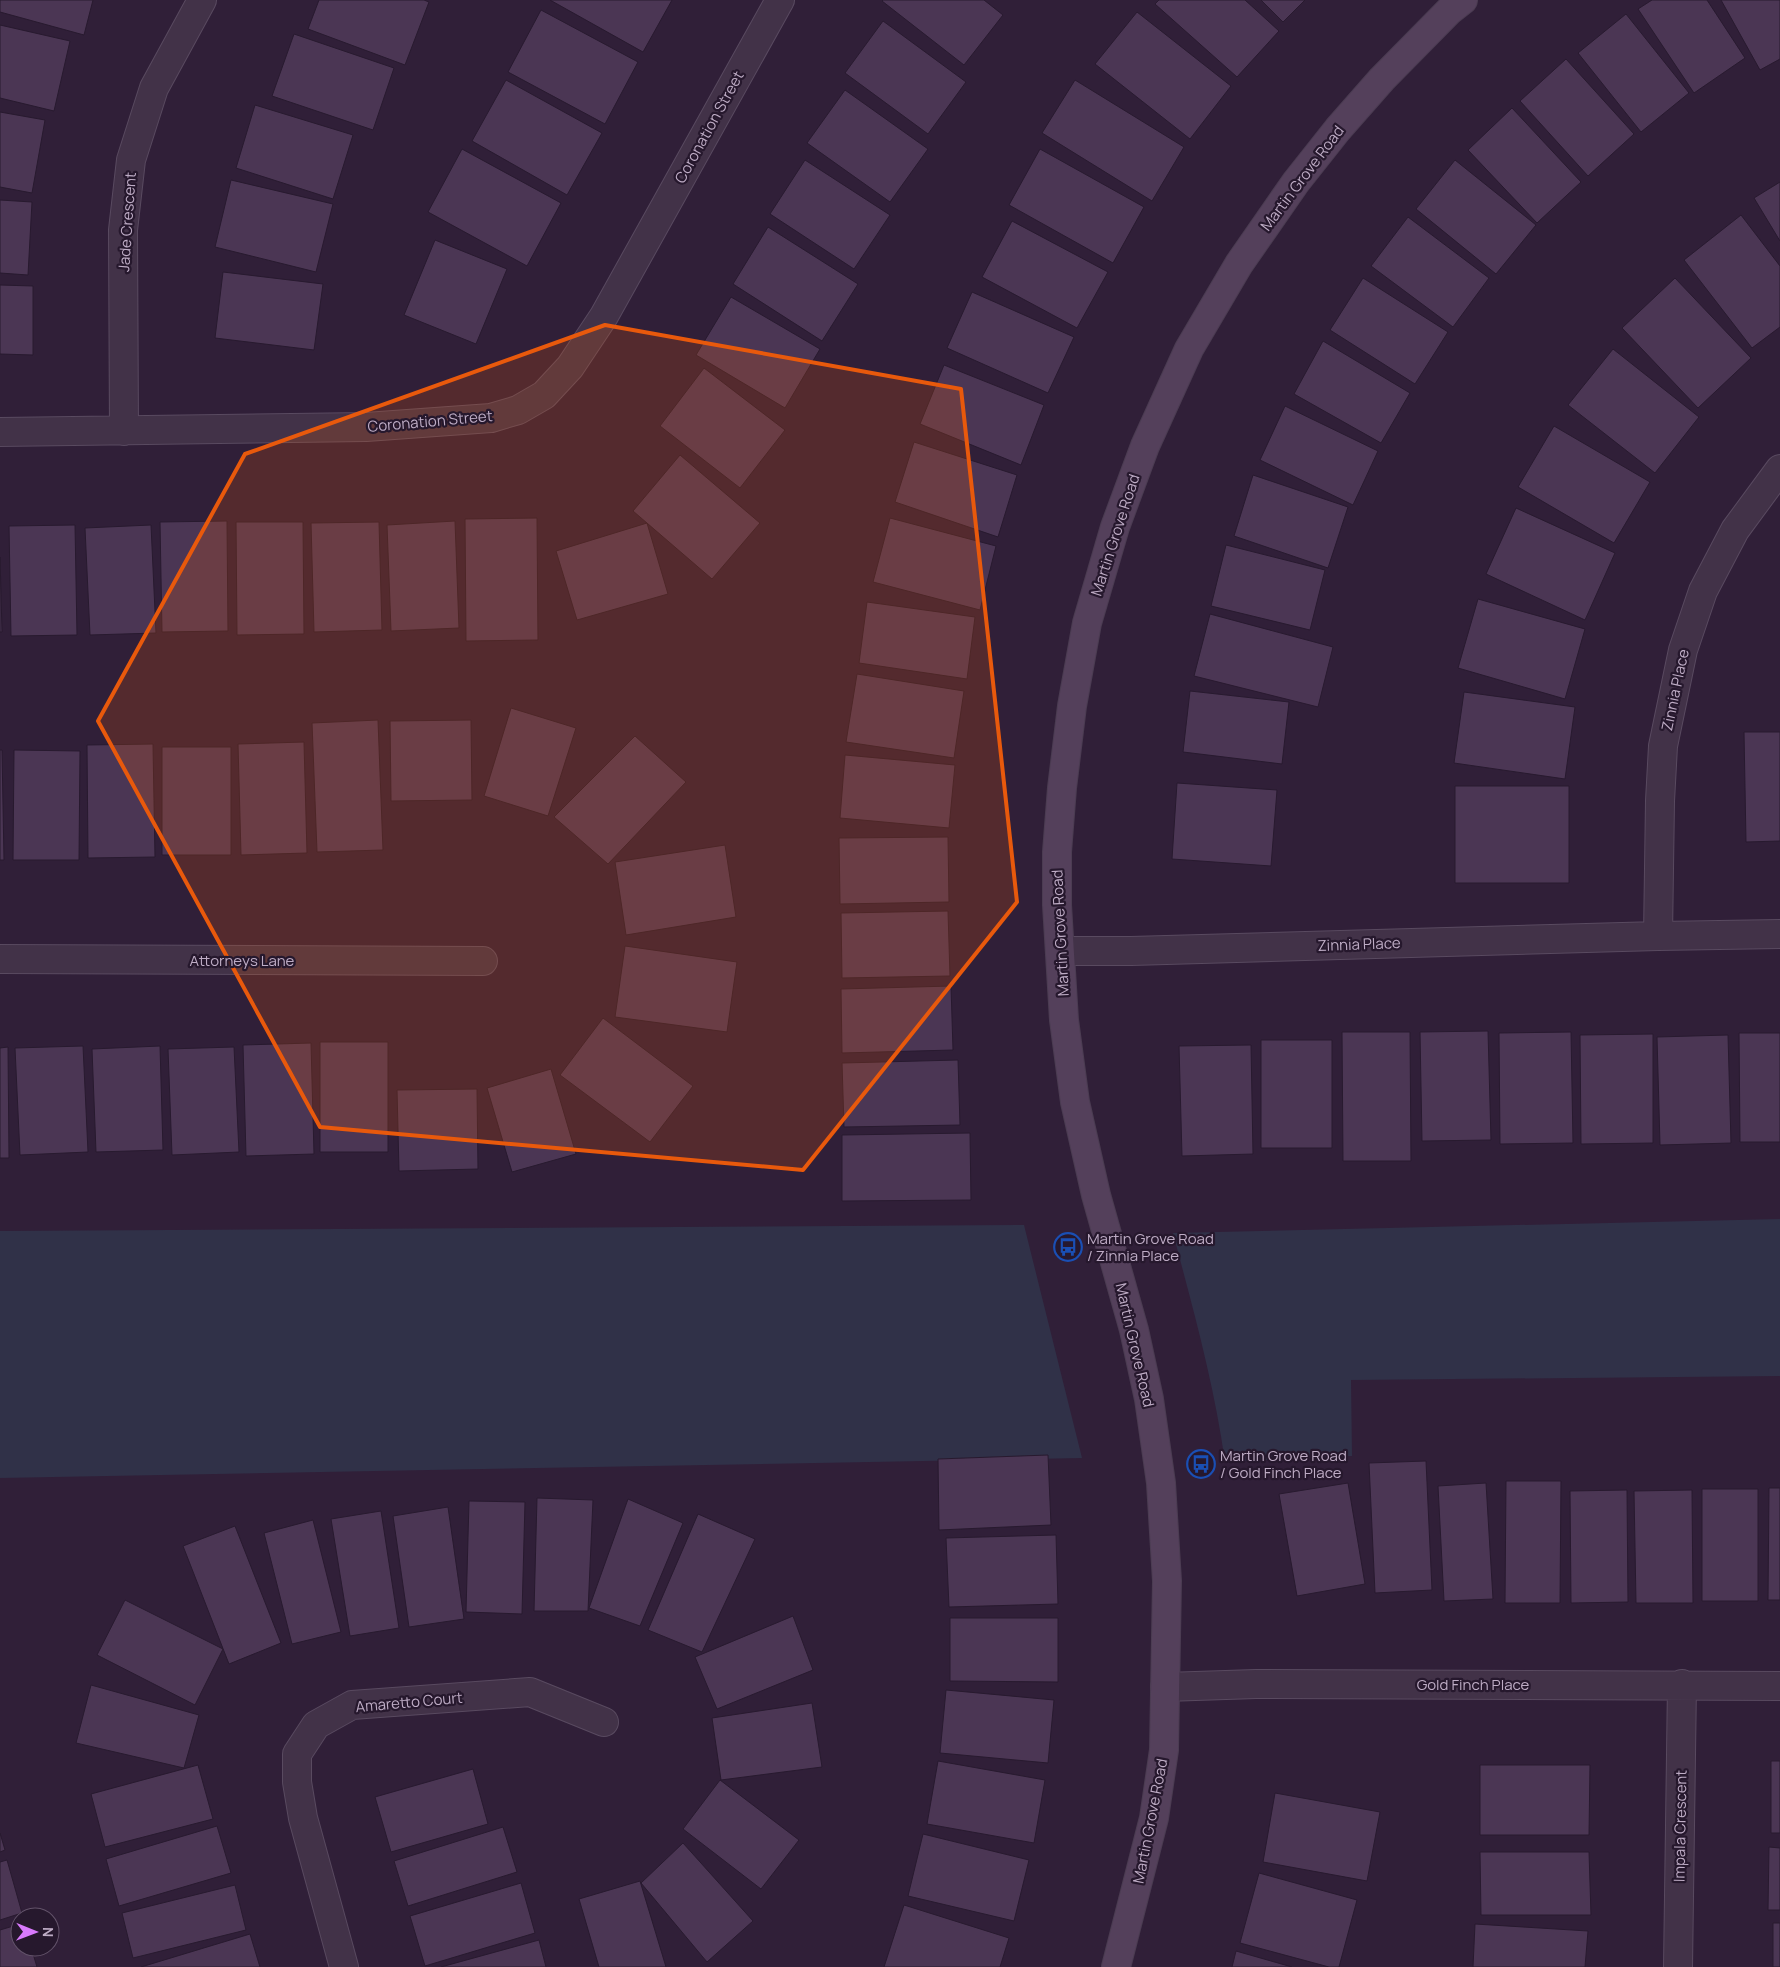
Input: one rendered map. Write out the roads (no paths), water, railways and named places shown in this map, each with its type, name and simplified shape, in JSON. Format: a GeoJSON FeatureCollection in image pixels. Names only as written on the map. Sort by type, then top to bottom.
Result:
{"type":"FeatureCollection","features":[{"type":"Feature","properties":{"kind":"street","name":"Jade Crescent"},"geometry":{"type":"LineString","coordinates":[[124,431],[123,230],[131,160],[154,88],[202,0]]}},
{"type":"Feature","properties":{"kind":"street","name":"Coronation Street"},"geometry":{"type":"LineString","coordinates":[[0,432],[366,427],[491,418],[518,410],[544,395],[570,366],[604,316],[780,0]]}},
{"type":"Feature","properties":{"kind":"street","name":"Martin Grove Road"},"geometry":{"type":"LineString","coordinates":[[1116,1967],[1154,1818],[1164,1750],[1167,1581],[1161,1483],[1149,1399],[1134,1330],[1096,1195],[1075,1102],[1064,1020],[1057,905],[1057,852],[1062,788],[1072,706],[1087,623],[1115,527],[1145,446],[1189,349],[1240,264],[1296,182],[1382,79],[1449,11],[1463,0]]}},
{"type":"Feature","properties":{"kind":"street","name":"Zinnia Place"},"geometry":{"type":"LineString","coordinates":[[1658,936],[1660,801],[1663,746],[1683,650],[1703,591],[1735,530],[1780,469]]}},
{"type":"Feature","properties":{"kind":"street","name":"Zinnia Place"},"geometry":{"type":"LineString","coordinates":[[1060,951],[1131,951],[1780,934]]}},
{"type":"Feature","properties":{"kind":"street","name":"Attorneys Lane"},"geometry":{"type":"LineString","coordinates":[[0,959],[483,961]]}},
{"type":"Feature","properties":{"kind":"street","name":"Gold Finch Place"},"geometry":{"type":"LineString","coordinates":[[1165,1686],[1256,1684],[1682,1684],[1780,1686]]}},
{"type":"Feature","properties":{"kind":"street","name":"Impala Crescent"},"geometry":{"type":"LineString","coordinates":[[1678,1967],[1682,1684]]}},
{"type":"Feature","properties":{"kind":"street","name":"Amaretto Court"},"geometry":{"type":"LineString","coordinates":[[344,1967],[303,1818],[297,1782],[297,1754],[316,1725],[352,1705],[530,1692],[604,1722]]}},
{"type":"Feature","properties":{"kind":"place","name":"Martin Grove Road / Zinnia Place"},"geometry":{"type":"Point","coordinates":[1068,1247]}},
{"type":"Feature","properties":{"kind":"place","name":"Martin Grove Road / Gold Finch Place"},"geometry":{"type":"Point","coordinates":[1201,1464]}}]}
